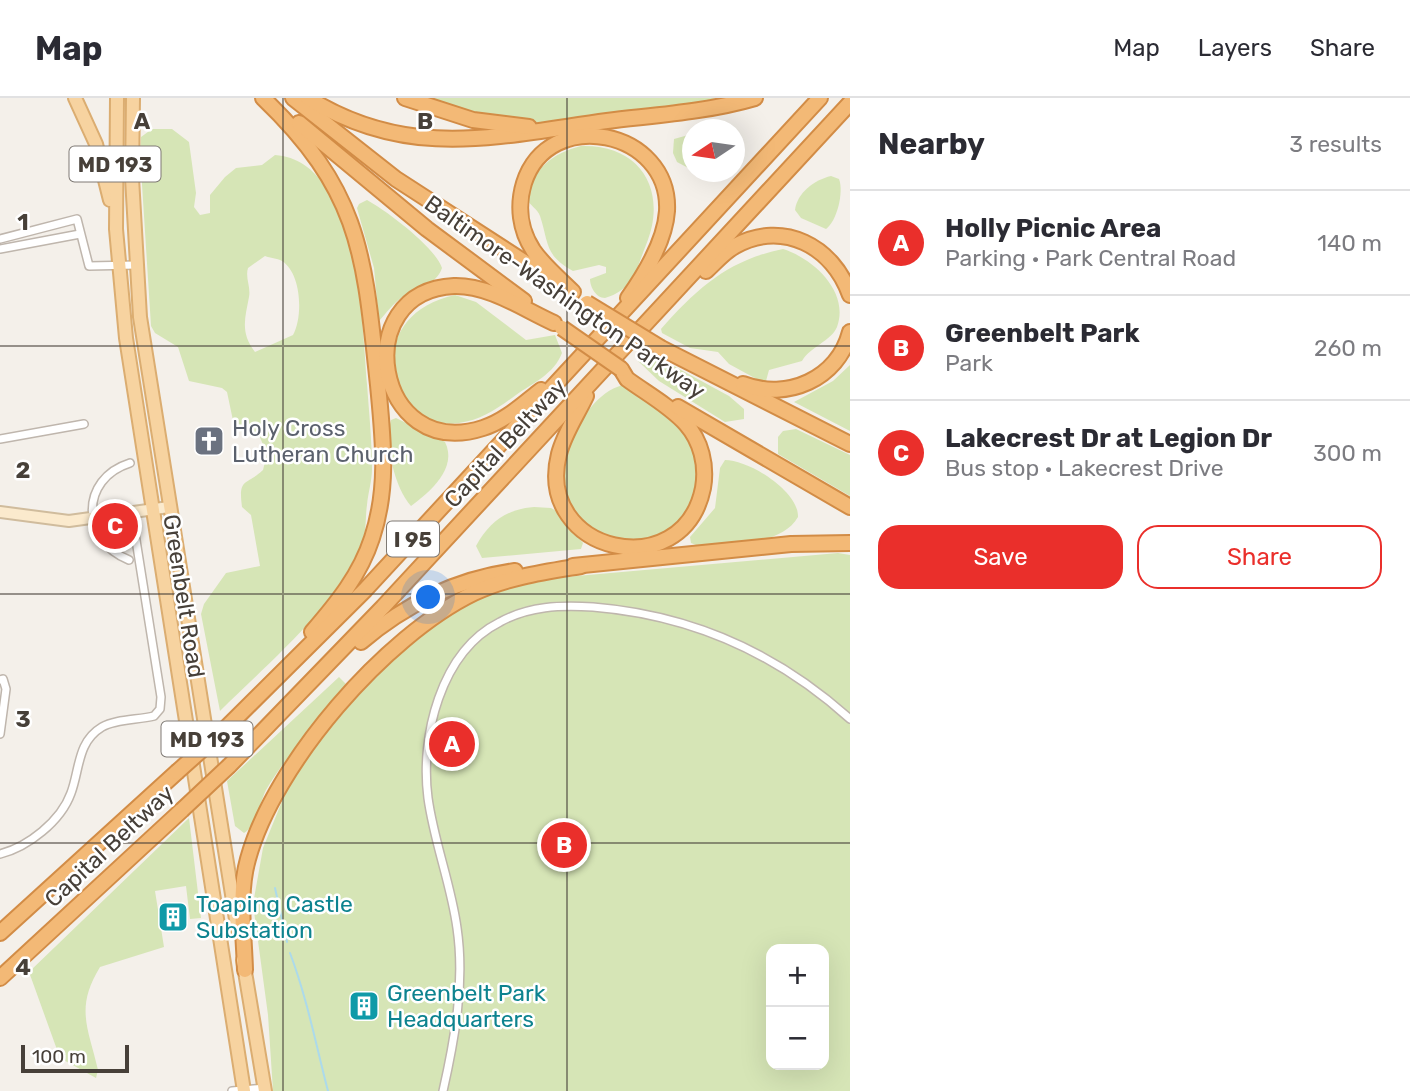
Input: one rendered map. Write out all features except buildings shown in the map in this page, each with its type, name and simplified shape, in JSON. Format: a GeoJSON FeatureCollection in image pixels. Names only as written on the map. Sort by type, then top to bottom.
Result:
{"type":"FeatureCollection","features":[{"type":"Feature","properties":{"kind":"highway"},"geometry":{"type":"LineString","coordinates":[[251,705],[355,577],[378,518],[384,466],[366,271],[355,232],[338,192],[310,147],[263,98]]}},
{"type":"Feature","properties":{"kind":"highway","name":"Baltimore-Washington Parkway"},"geometry":{"type":"LineString","coordinates":[[272,98],[416,221],[558,325],[732,440],[850,507]]}},
{"type":"Feature","properties":{"kind":"highway","name":"Baltimore-Washington Parkway"},"geometry":{"type":"LineString","coordinates":[[293,98],[396,179],[587,303],[662,348],[850,444]]}},
{"type":"Feature","properties":{"kind":"highway"},"geometry":{"type":"LineString","coordinates":[[308,98],[370,128],[414,139],[464,141],[710,107],[755,98]]}},
{"type":"Feature","properties":{"kind":"highway"},"geometry":{"type":"LineString","coordinates":[[405,98],[451,115],[496,124],[569,127]]}},
{"type":"Feature","properties":{"kind":"highway","name":"Capital Beltway"},"geometry":{"type":"LineString","coordinates":[[0,933],[251,705],[365,590],[820,98]]}},
{"type":"Feature","properties":{"kind":"highway","name":"Capital Beltway"},"geometry":{"type":"LineString","coordinates":[[0,978],[229,766],[309,685],[850,103]]}},
{"type":"Feature","properties":{"kind":"highway"},"geometry":{"type":"LineString","coordinates":[[573,292],[533,249],[522,224],[521,193],[531,169],[558,143],[580,136],[611,136],[635,148],[653,166],[663,186],[667,212],[662,234],[634,289],[599,338]]}},
{"type":"Feature","properties":{"kind":"highway"},"geometry":{"type":"LineString","coordinates":[[652,318],[732,248],[769,235],[789,236],[821,251],[840,271],[850,295]]}},
{"type":"Feature","properties":{"kind":"highway"},"geometry":{"type":"LineString","coordinates":[[558,325],[478,289],[454,286],[433,291],[407,307],[392,329],[385,359],[390,385],[405,410],[422,424],[444,431],[464,432],[485,428],[505,418],[570,368]]}},
{"type":"Feature","properties":{"kind":"highway"},"geometry":{"type":"LineString","coordinates":[[716,375],[764,390],[791,389],[819,376],[830,367],[846,346],[850,332]]}},
{"type":"Feature","properties":{"kind":"highway"},"geometry":{"type":"LineString","coordinates":[[595,380],[562,443],[556,468],[558,493],[570,518],[593,539],[611,546],[632,549],[656,543],[677,531],[696,508],[704,484],[703,460],[696,439],[685,422],[627,379],[621,369]]}},
{"type":"Feature","properties":{"kind":"highway"},"geometry":{"type":"LineString","coordinates":[[309,685],[378,628],[430,595],[489,575],[791,544],[850,543]]}},
{"type":"Feature","properties":{"kind":"highway"},"geometry":{"type":"LineString","coordinates":[[245,970],[244,881],[254,839],[279,787],[332,714],[395,650],[455,603],[511,579],[581,566]]}},
{"type":"Feature","properties":{"kind":"highway"},"geometry":{"type":"LineString","coordinates":[[0,926],[32,902]]}},
{"type":"Feature","properties":{"kind":"main road"},"geometry":{"type":"LineString","coordinates":[[75,98],[96,144],[116,229]]}},
{"type":"Feature","properties":{"kind":"main road","name":"Greenbelt Road"},"geometry":{"type":"LineString","coordinates":[[117,98],[118,265],[152,511],[240,1091]]}},
{"type":"Feature","properties":{"kind":"main road","name":"Greenbelt Road"},"geometry":{"type":"LineString","coordinates":[[133,98],[136,265],[140,317],[265,1089]]}},
{"type":"Feature","properties":{"kind":"street"},"geometry":{"type":"LineString","coordinates":[[0,239],[76,219],[89,266],[136,265]]}},
{"type":"Feature","properties":{"kind":"street"},"geometry":{"type":"LineString","coordinates":[[0,249],[80,234]]}},
{"type":"Feature","properties":{"kind":"street"},"geometry":{"type":"LineString","coordinates":[[0,439],[84,424]]}},
{"type":"Feature","properties":{"kind":"street"},"geometry":{"type":"LineString","coordinates":[[129,559],[103,542],[94,519],[93,502],[97,488],[111,472],[130,463]]}},
{"type":"Feature","properties":{"kind":"street"},"geometry":{"type":"LineString","coordinates":[[0,512],[69,521],[132,515],[169,507]]}},
{"type":"Feature","properties":{"kind":"street"},"geometry":{"type":"LineString","coordinates":[[0,854],[22,847],[57,815],[72,791],[82,750],[95,733],[111,724],[154,716],[160,709],[161,697],[132,515]]}},
{"type":"Feature","properties":{"kind":"street"},"geometry":{"type":"LineString","coordinates":[[443,1091],[457,1019],[460,958],[457,928],[428,797],[427,754],[431,726],[445,684],[461,656],[479,636],[499,622],[522,612],[569,605],[624,610],[679,621],[735,641],[788,670],[820,692],[850,719]]}},
{"type":"Feature","properties":{"kind":"street"},"geometry":{"type":"LineString","coordinates":[[0,680],[3,679],[6,689],[0,734]]}},
{"type":"Feature","properties":{"kind":"street"},"geometry":{"type":"LineString","coordinates":[[240,1091],[265,1089]]}},
{"type":"Feature","properties":{"kind":"green space"},"geometry":{"type":"Polygon","coordinates":[[[405,98],[755,98],[520,127],[405,98]]]}},
{"type":"Feature","properties":{"kind":"green space"},"geometry":{"type":"Polygon","coordinates":[[[152,129],[172,129],[189,142],[196,193],[194,207],[200,215],[210,213],[210,195],[236,168],[262,165],[275,155],[303,164],[324,185],[340,214],[351,249],[358,286],[372,458],[364,537],[350,567],[318,612],[220,711],[201,614],[204,604],[226,573],[260,566],[251,515],[242,507],[241,491],[245,483],[263,470],[267,454],[259,435],[235,430],[227,392],[222,388],[189,381],[178,347],[155,333],[151,326],[141,137],[152,129]],[[265,256],[248,268],[247,272],[249,293],[245,332],[255,352],[293,335],[298,318],[299,296],[294,276],[282,261],[265,256]]]}},
{"type":"Feature","properties":{"kind":"green space"},"geometry":{"type":"Polygon","coordinates":[[[682,137],[682,165],[677,162],[673,153],[674,139],[682,137]]]}},
{"type":"Feature","properties":{"kind":"green space"},"geometry":{"type":"Polygon","coordinates":[[[581,146],[620,153],[634,162],[645,175],[654,207],[652,225],[636,271],[622,290],[605,298],[594,292],[590,279],[606,273],[606,267],[599,265],[573,271],[557,259],[549,248],[539,213],[527,199],[534,179],[545,164],[561,153],[581,146]]]}},
{"type":"Feature","properties":{"kind":"green space"},"geometry":{"type":"Polygon","coordinates":[[[831,176],[839,179],[840,198],[833,220],[826,229],[801,218],[795,210],[799,198],[807,188],[831,176]]]}},
{"type":"Feature","properties":{"kind":"green space"},"geometry":{"type":"Polygon","coordinates":[[[367,200],[420,240],[442,268],[435,279],[402,297],[379,321],[374,268],[357,208],[367,200]]]}},
{"type":"Feature","properties":{"kind":"green space"},"geometry":{"type":"Polygon","coordinates":[[[783,249],[816,268],[826,278],[838,301],[840,314],[834,332],[802,361],[769,370],[766,381],[762,382],[729,364],[718,352],[690,348],[662,333],[661,329],[688,300],[716,277],[746,260],[783,249]]]}},
{"type":"Feature","properties":{"kind":"green space"},"geometry":{"type":"Polygon","coordinates":[[[455,295],[476,302],[526,340],[555,335],[562,353],[554,367],[542,377],[489,413],[459,423],[434,422],[415,411],[401,393],[394,371],[394,348],[404,325],[424,307],[455,295]]]}},
{"type":"Feature","properties":{"kind":"green space"},"geometry":{"type":"Polygon","coordinates":[[[644,350],[729,396],[744,409],[744,419],[725,422],[659,381],[638,361],[640,352],[644,350]]]}},
{"type":"Feature","properties":{"kind":"green space"},"geometry":{"type":"Polygon","coordinates":[[[850,365],[850,431],[794,402],[833,381],[850,365]]]}},
{"type":"Feature","properties":{"kind":"green space"},"geometry":{"type":"Polygon","coordinates":[[[623,385],[669,417],[682,430],[694,451],[697,466],[695,490],[684,515],[666,531],[644,540],[621,540],[599,534],[581,520],[569,500],[565,473],[569,441],[579,424],[598,400],[623,385]]]}},
{"type":"Feature","properties":{"kind":"green space"},"geometry":{"type":"Polygon","coordinates":[[[396,418],[445,442],[448,452],[448,461],[440,478],[411,506],[400,489],[392,465],[389,430],[391,420],[396,418]]]}},
{"type":"Feature","properties":{"kind":"green space"},"geometry":{"type":"Polygon","coordinates":[[[796,429],[850,455],[850,496],[778,454],[778,437],[783,431],[796,429]]]}},
{"type":"Feature","properties":{"kind":"green space"},"geometry":{"type":"Polygon","coordinates":[[[725,460],[747,465],[782,488],[796,507],[798,517],[790,527],[779,534],[752,542],[691,543],[690,537],[715,508],[720,468],[725,460]]]}},
{"type":"Feature","properties":{"kind":"green space"},"geometry":{"type":"Polygon","coordinates":[[[534,507],[551,508],[558,512],[583,543],[581,549],[482,558],[476,546],[493,524],[507,514],[534,507]]]}},
{"type":"Feature","properties":{"kind":"green space"},"geometry":{"type":"Polygon","coordinates":[[[838,553],[850,555],[850,1091],[273,1091],[268,1015],[253,904],[263,848],[285,794],[312,749],[363,688],[396,656],[459,607],[480,595],[531,580],[838,553]]]}},
{"type":"Feature","properties":{"kind":"green space"},"geometry":{"type":"Polygon","coordinates":[[[339,677],[346,684],[275,776],[266,790],[255,820],[244,833],[235,826],[227,781],[339,677]]]}},
{"type":"Feature","properties":{"kind":"green space"},"geometry":{"type":"Polygon","coordinates":[[[189,818],[201,918],[190,919],[186,886],[155,891],[164,947],[100,967],[92,981],[86,1006],[88,1029],[98,1070],[96,1078],[60,1058],[29,972],[189,818]]]}},
{"type":"Feature","properties":{"kind":"waterway"},"geometry":{"type":"LineString","coordinates":[[275,888],[287,942]]}},
{"type":"Feature","properties":{"kind":"waterway"},"geometry":{"type":"LineString","coordinates":[[290,953],[328,1091]]}},
{"type":"Feature","properties":{"kind":"place","name":"Holy Cross Lutheran Church"},"geometry":{"type":"Point","coordinates":[209,441]}},
{"type":"Feature","properties":{"kind":"place","name":"Lakecrest Dr at Legion Dr"},"geometry":{"type":"Point","coordinates":[115,526]}},
{"type":"Feature","properties":{"kind":"place","name":"Holly Picnic Area"},"geometry":{"type":"Point","coordinates":[452,744]}},
{"type":"Feature","properties":{"kind":"place","name":"Greenbelt Park"},"geometry":{"type":"Point","coordinates":[564,845]}},
{"type":"Feature","properties":{"kind":"place","name":"Toaping Castle Substation"},"geometry":{"type":"Point","coordinates":[173,917]}},
{"type":"Feature","properties":{"kind":"place","name":"Greenbelt Park Headquarters"},"geometry":{"type":"Point","coordinates":[364,1006]}}]}
